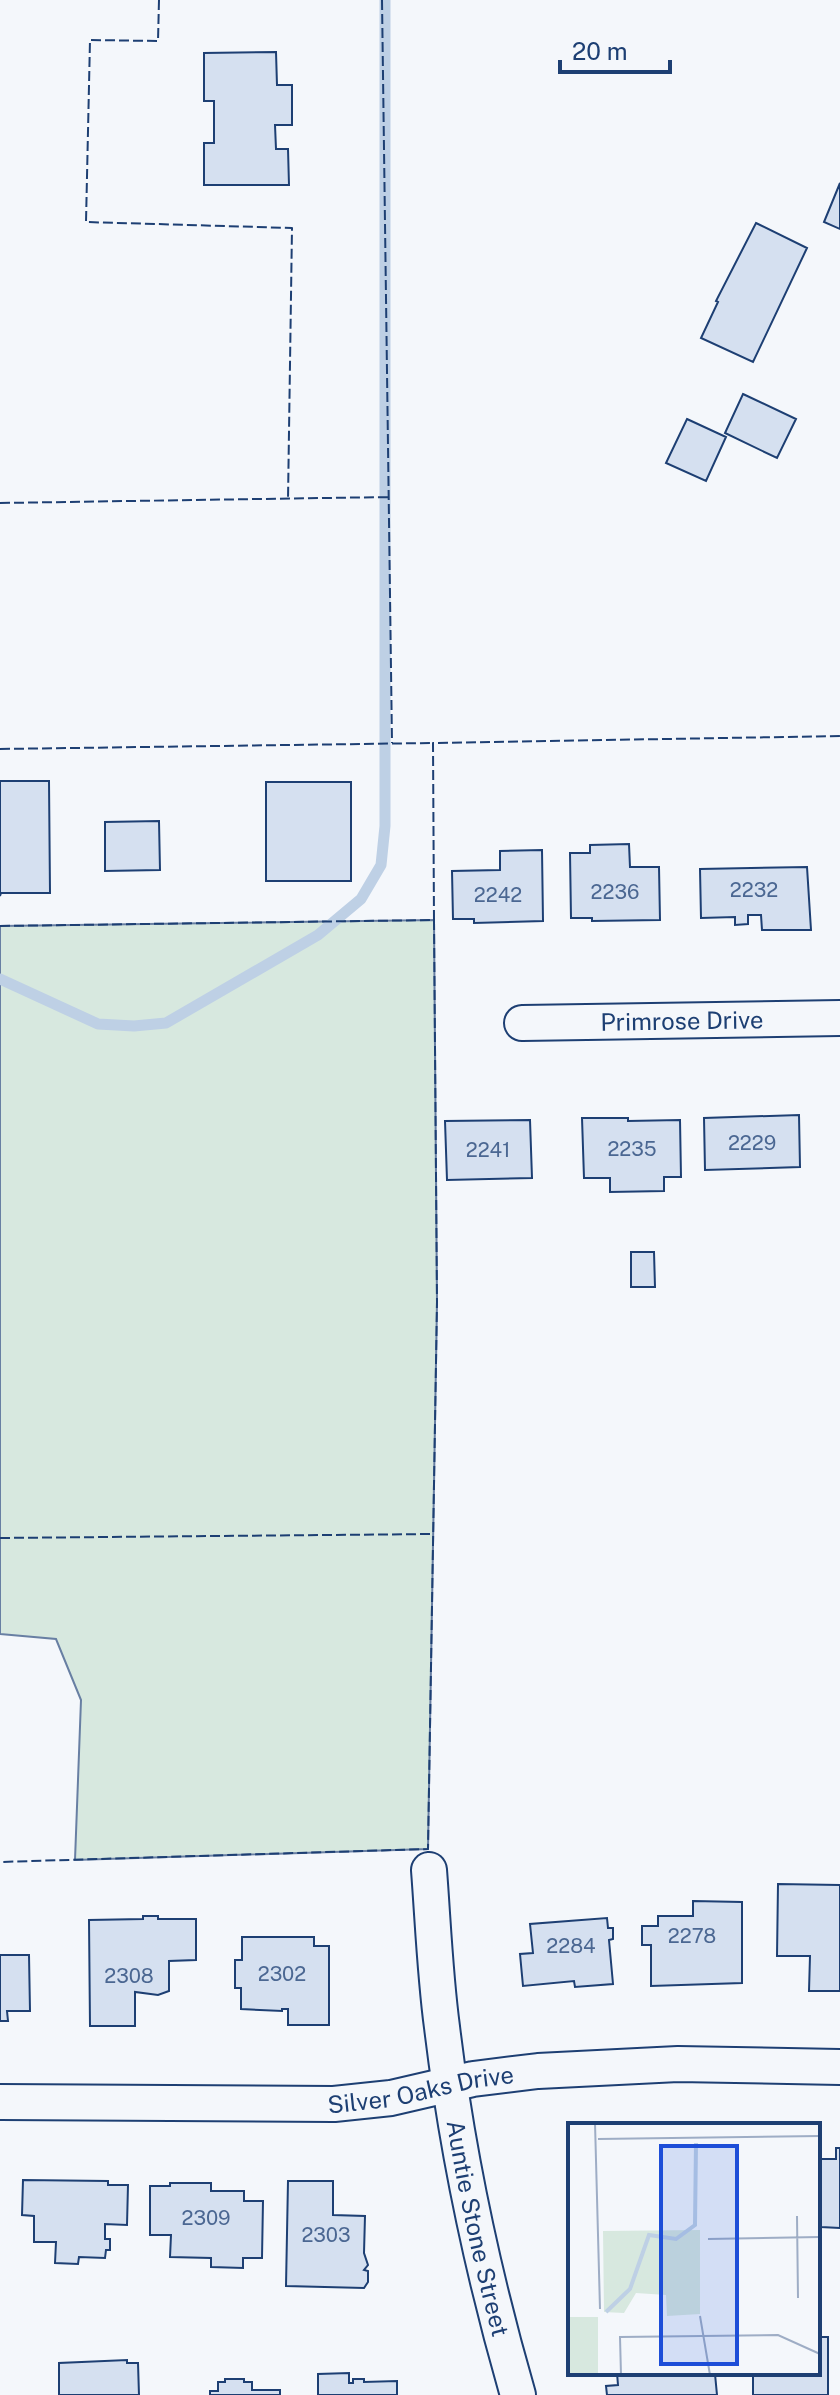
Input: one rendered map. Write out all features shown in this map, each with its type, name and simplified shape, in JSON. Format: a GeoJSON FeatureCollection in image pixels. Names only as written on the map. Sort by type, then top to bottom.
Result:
{"type":"FeatureCollection","features":[{"type":"Feature","properties":{"kind":"street","name":"Primrose Drive"},"geometry":{"type":"LineString","coordinates":[[522,1023],[840,1018]]}},
{"type":"Feature","properties":{"kind":"street","name":"Auntie Stone Street"},"geometry":{"type":"LineString","coordinates":[[429,1870],[441,2022],[450,2084],[473,2218],[518,2395]]}},
{"type":"Feature","properties":{"kind":"street","name":"Silver Oaks Drive"},"geometry":{"type":"LineString","coordinates":[[0,2102],[334,2104],[391,2098],[450,2084],[538,2071],[678,2064],[840,2067]]}},
{"type":"Feature","properties":{"kind":"shaded area"},"geometry":{"type":"Polygon","coordinates":[[[434,920],[437,1302],[428,1849],[75,1860],[81,1700],[56,1639],[0,1634],[0,926],[434,920]]]}},
{"type":"Feature","properties":{"kind":"building"},"geometry":{"type":"Polygon","coordinates":[[[276,52],[277,85],[292,85],[292,125],[275,125],[276,149],[288,149],[289,185],[204,185],[204,143],[214,143],[214,101],[204,101],[204,53],[276,52]]]}},
{"type":"Feature","properties":{"kind":"building"},"geometry":{"type":"Polygon","coordinates":[[[840,183],[840,229],[824,222],[840,183]]]}},
{"type":"Feature","properties":{"kind":"building"},"geometry":{"type":"Polygon","coordinates":[[[756,223],[807,248],[753,362],[701,338],[716,301],[756,223]]]}},
{"type":"Feature","properties":{"kind":"building"},"geometry":{"type":"Polygon","coordinates":[[[743,394],[796,419],[777,458],[725,433],[743,394]]]}},
{"type":"Feature","properties":{"kind":"building"},"geometry":{"type":"Polygon","coordinates":[[[687,419],[726,437],[706,481],[666,463],[687,419]]]}},
{"type":"Feature","properties":{"kind":"building"},"geometry":{"type":"Polygon","coordinates":[[[0,781],[49,781],[50,893],[1,893],[0,896],[0,781]]]}},
{"type":"Feature","properties":{"kind":"building"},"geometry":{"type":"Polygon","coordinates":[[[266,782],[351,782],[351,881],[266,881],[266,782]]]}},
{"type":"Feature","properties":{"kind":"building"},"geometry":{"type":"Polygon","coordinates":[[[159,821],[160,870],[105,871],[105,822],[159,821]]]}},
{"type":"Feature","properties":{"kind":"building"},"geometry":{"type":"Polygon","coordinates":[[[629,844],[630,867],[659,867],[660,920],[592,921],[592,918],[571,918],[570,853],[590,853],[590,845],[629,844]]]}},
{"type":"Feature","properties":{"kind":"building"},"geometry":{"type":"Polygon","coordinates":[[[542,850],[543,921],[474,923],[474,919],[453,919],[452,871],[500,870],[500,851],[542,850]]]}},
{"type":"Feature","properties":{"kind":"building"},"geometry":{"type":"Polygon","coordinates":[[[807,867],[811,930],[762,930],[761,915],[748,915],[748,924],[735,925],[735,917],[701,918],[700,869],[807,867]]]}},
{"type":"Feature","properties":{"kind":"building"},"geometry":{"type":"Polygon","coordinates":[[[799,1115],[800,1167],[705,1170],[704,1118],[799,1115]]]}},
{"type":"Feature","properties":{"kind":"building"},"geometry":{"type":"Polygon","coordinates":[[[582,1118],[680,1120],[681,1177],[664,1177],[664,1191],[610,1192],[610,1178],[584,1178],[582,1118]]]}},
{"type":"Feature","properties":{"kind":"building"},"geometry":{"type":"Polygon","coordinates":[[[530,1120],[532,1178],[447,1180],[445,1121],[530,1120]]]}},
{"type":"Feature","properties":{"kind":"building"},"geometry":{"type":"Polygon","coordinates":[[[631,1252],[654,1252],[655,1287],[631,1287],[631,1252]]]}},
{"type":"Feature","properties":{"kind":"building"},"geometry":{"type":"Polygon","coordinates":[[[778,1884],[840,1885],[840,1991],[809,1991],[810,1956],[777,1956],[778,1884]]]}},
{"type":"Feature","properties":{"kind":"building"},"geometry":{"type":"Polygon","coordinates":[[[693,1901],[742,1902],[742,1983],[651,1986],[651,1945],[642,1945],[642,1926],[658,1926],[658,1916],[693,1916],[693,1901]]]}},
{"type":"Feature","properties":{"kind":"building"},"geometry":{"type":"Polygon","coordinates":[[[143,1916],[196,1919],[196,1960],[169,1961],[169,1991],[158,1995],[135,1992],[135,2026],[90,2026],[89,1920],[143,1919],[143,1916]]]}},
{"type":"Feature","properties":{"kind":"building"},"geometry":{"type":"Polygon","coordinates":[[[607,1918],[608,1928],[613,1928],[613,1939],[609,1940],[613,1984],[575,1987],[574,1981],[523,1986],[520,1954],[533,1953],[530,1924],[607,1918]]]}},
{"type":"Feature","properties":{"kind":"building"},"geometry":{"type":"Polygon","coordinates":[[[242,1937],[314,1937],[314,1946],[329,1946],[329,2025],[288,2025],[288,2009],[241,2009],[241,1988],[235,1988],[235,1960],[242,1960],[242,1937]]]}},
{"type":"Feature","properties":{"kind":"building"},"geometry":{"type":"Polygon","coordinates":[[[0,1955],[29,1955],[30,2011],[7,2011],[8,2021],[0,2021],[0,1955]]]}},
{"type":"Feature","properties":{"kind":"building"},"geometry":{"type":"Polygon","coordinates":[[[836,2148],[840,2148],[840,2228],[821,2227],[820,2159],[836,2159],[836,2148]]]}},
{"type":"Feature","properties":{"kind":"building"},"geometry":{"type":"Polygon","coordinates":[[[23,2180],[108,2181],[108,2185],[128,2185],[127,2225],[105,2224],[105,2239],[110,2239],[110,2250],[106,2250],[105,2258],[79,2257],[78,2264],[55,2263],[56,2242],[34,2242],[34,2216],[22,2215],[23,2180]]]}},
{"type":"Feature","properties":{"kind":"building"},"geometry":{"type":"Polygon","coordinates":[[[288,2181],[333,2181],[333,2215],[365,2216],[364,2253],[368,2265],[364,2270],[368,2271],[368,2282],[364,2288],[286,2286],[288,2181]]]}},
{"type":"Feature","properties":{"kind":"building"},"geometry":{"type":"Polygon","coordinates":[[[170,2183],[211,2183],[211,2191],[244,2191],[244,2201],[263,2201],[262,2258],[243,2258],[243,2268],[211,2267],[211,2258],[170,2257],[171,2235],[150,2235],[150,2186],[170,2186],[170,2183]]]}},
{"type":"Feature","properties":{"kind":"building"},"geometry":{"type":"Polygon","coordinates":[[[820,2337],[828,2337],[828,2395],[753,2395],[753,2375],[820,2375],[820,2337]]]}},
{"type":"Feature","properties":{"kind":"building"},"geometry":{"type":"Polygon","coordinates":[[[127,2360],[127,2363],[138,2363],[139,2395],[59,2395],[59,2363],[127,2360]]]}},
{"type":"Feature","properties":{"kind":"building"},"geometry":{"type":"Polygon","coordinates":[[[349,2373],[349,2383],[353,2383],[353,2379],[364,2379],[364,2382],[397,2381],[397,2395],[318,2395],[318,2374],[349,2373]]]}},
{"type":"Feature","properties":{"kind":"building"},"geometry":{"type":"Polygon","coordinates":[[[617,2375],[715,2375],[717,2395],[607,2395],[606,2386],[618,2385],[617,2375]]]}},
{"type":"Feature","properties":{"kind":"building"},"geometry":{"type":"Polygon","coordinates":[[[225,2379],[244,2379],[244,2382],[252,2382],[252,2390],[280,2390],[280,2395],[210,2395],[210,2391],[218,2391],[218,2382],[225,2382],[225,2379]]]}},
{"type":"Feature","properties":{"kind":"waterway"},"geometry":{"type":"LineString","coordinates":[[0,979],[98,1024],[134,1026],[166,1023],[318,935],[361,899],[381,865],[385,826],[385,0]]}},
{"type":"Feature","properties":{"kind":"fence"},"geometry":{"type":"LineString","coordinates":[[159,0],[158,41],[90,40],[86,222],[292,228],[288,500]]}},
{"type":"Feature","properties":{"kind":"fence"},"geometry":{"type":"LineString","coordinates":[[382,0],[392,743]]}},
{"type":"Feature","properties":{"kind":"fence"},"geometry":{"type":"LineString","coordinates":[[0,503],[389,497]]}},
{"type":"Feature","properties":{"kind":"fence"},"geometry":{"type":"LineString","coordinates":[[434,920],[433,743],[840,736]]}},
{"type":"Feature","properties":{"kind":"fence"},"geometry":{"type":"LineString","coordinates":[[0,749],[433,743]]}},
{"type":"Feature","properties":{"kind":"fence"},"geometry":{"type":"LineString","coordinates":[[0,926],[434,920],[437,1302],[428,1849],[0,1862]]}},
{"type":"Feature","properties":{"kind":"fence"},"geometry":{"type":"LineString","coordinates":[[0,1538],[433,1534]]}}]}
